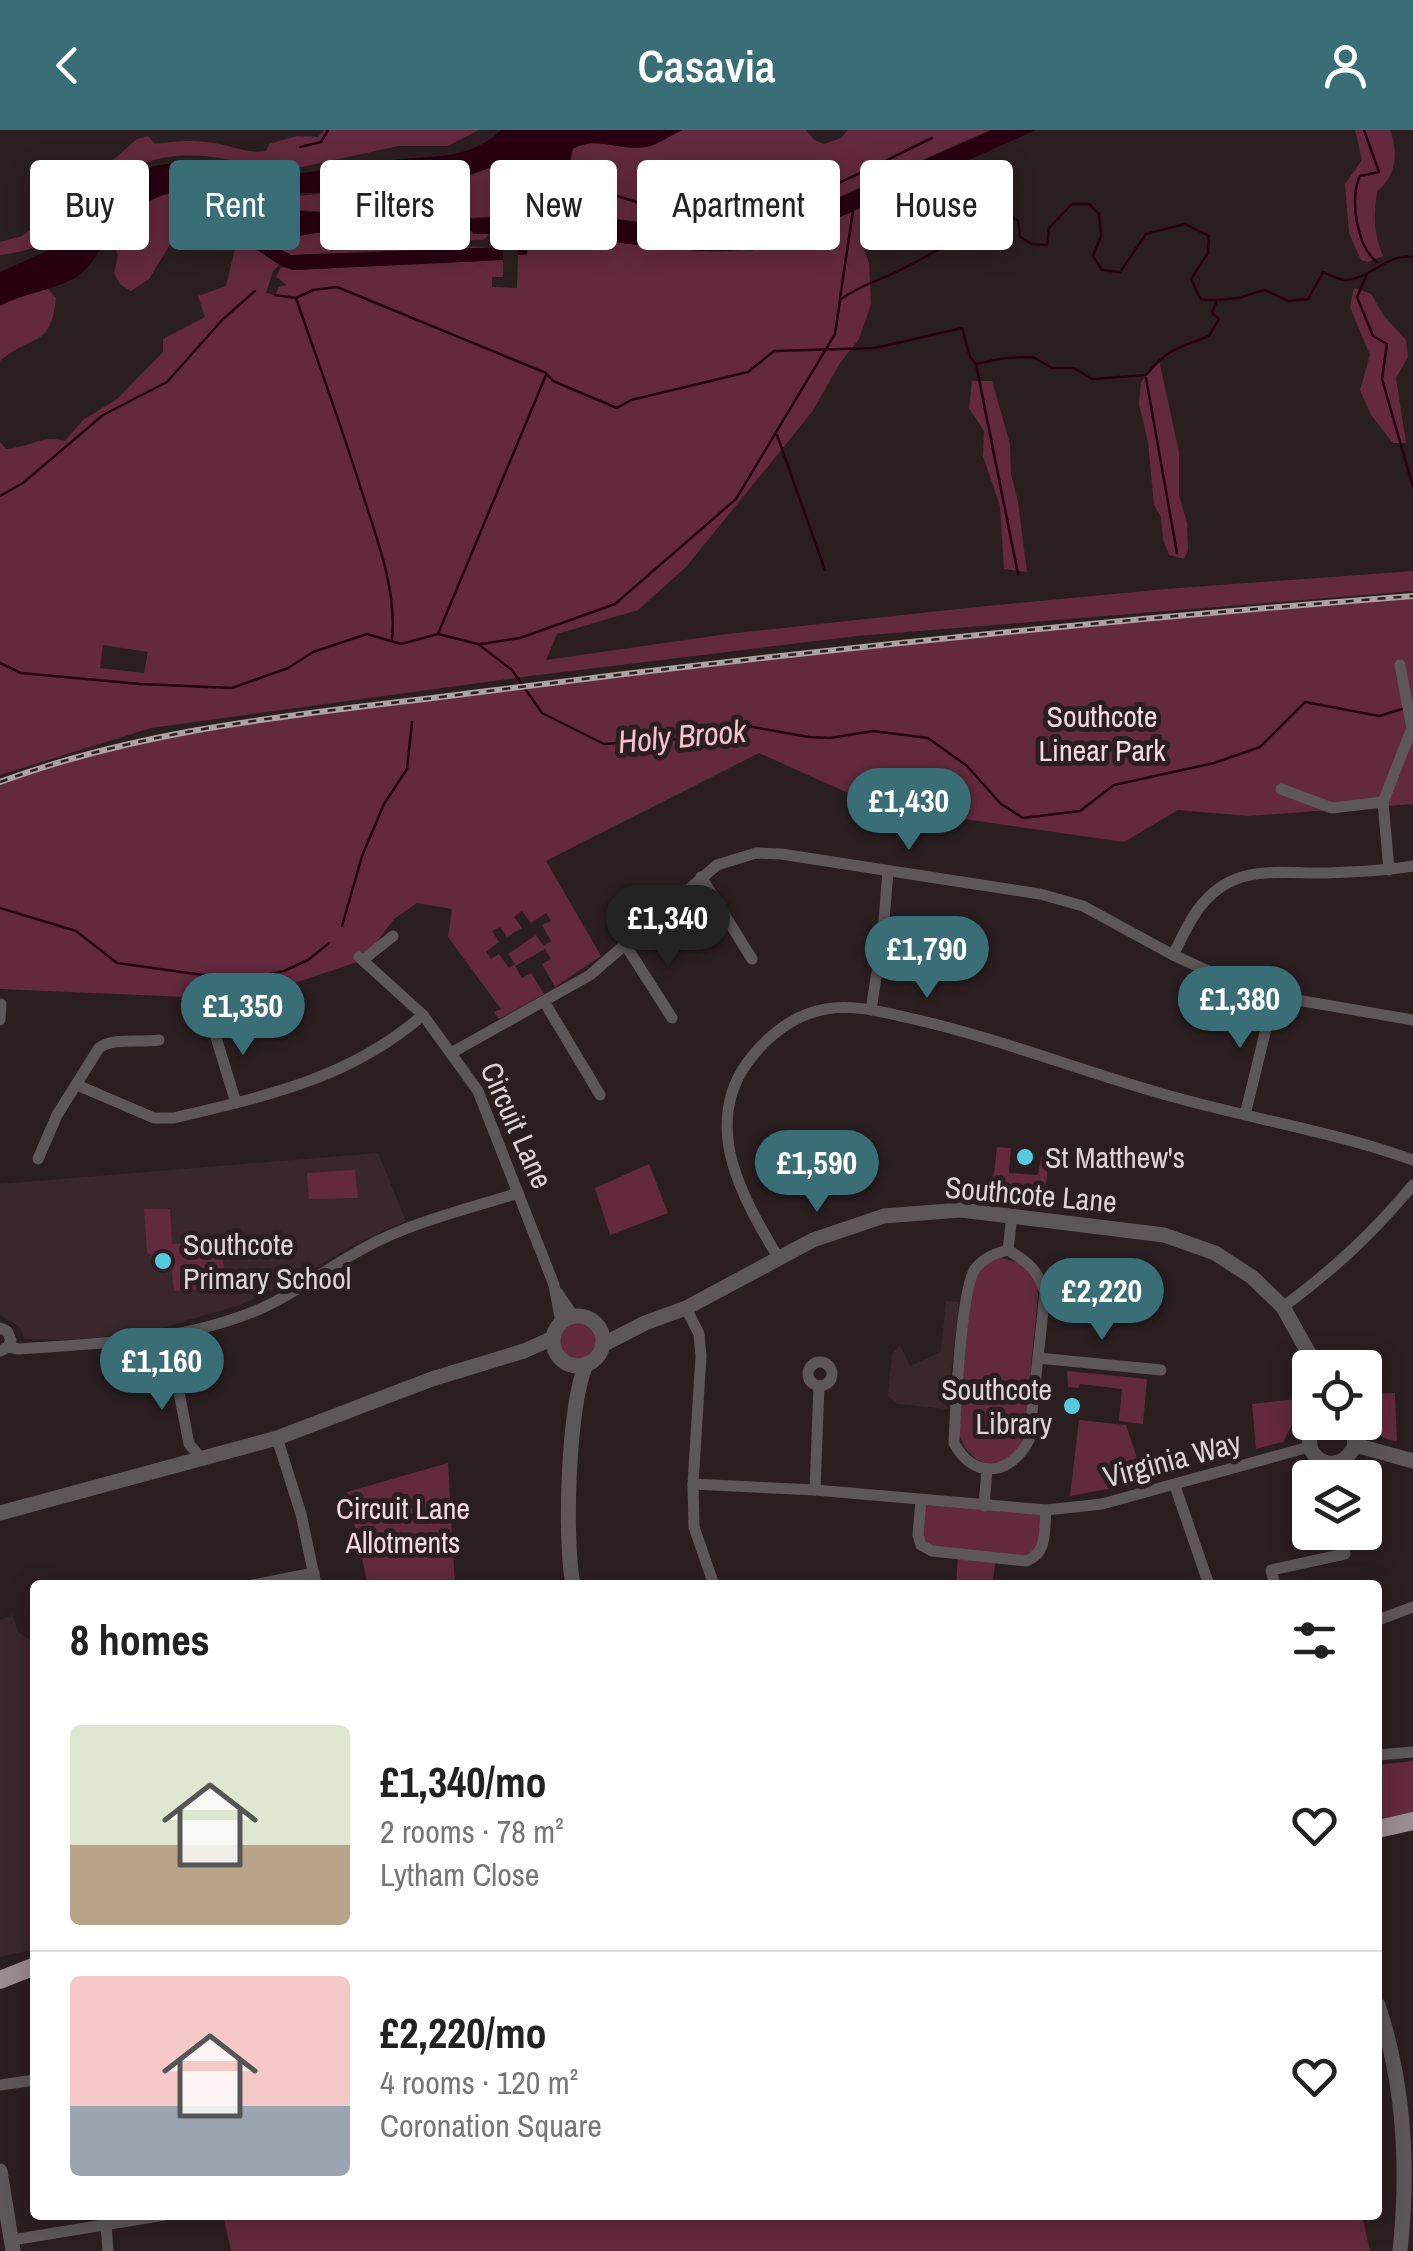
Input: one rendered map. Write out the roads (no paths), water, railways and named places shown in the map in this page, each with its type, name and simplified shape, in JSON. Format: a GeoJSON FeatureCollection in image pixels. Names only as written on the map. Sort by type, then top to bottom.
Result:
{"type":"FeatureCollection","features":[{"type":"Feature","properties":{"kind":"main road"},"geometry":{"type":"LineString","coordinates":[[1382,1828],[1413,1820]]}},
{"type":"Feature","properties":{"kind":"main road"},"geometry":{"type":"LineString","coordinates":[[0,1966],[30,1965]]}},
{"type":"Feature","properties":{"kind":"main road"},"geometry":{"type":"LineString","coordinates":[[0,1980],[30,1967]]}},
{"type":"Feature","properties":{"kind":"street"},"geometry":{"type":"LineString","coordinates":[[1389,870],[1383,802],[1412,731],[1400,665]]}},
{"type":"Feature","properties":{"kind":"street"},"geometry":{"type":"LineString","coordinates":[[1281,789],[1332,808],[1383,802]]}},
{"type":"Feature","properties":{"kind":"street"},"geometry":{"type":"LineString","coordinates":[[453,1052],[590,975],[717,865],[756,853],[1040,894],[1083,906],[1173,955],[1237,984],[1274,996],[1413,1020]]}},
{"type":"Feature","properties":{"kind":"street"},"geometry":{"type":"LineString","coordinates":[[1173,955],[1203,903],[1224,884],[1246,874],[1413,866]]}},
{"type":"Feature","properties":{"kind":"street"},"geometry":{"type":"LineString","coordinates":[[871,1010],[888,871]]}},
{"type":"Feature","properties":{"kind":"street"},"geometry":{"type":"LineString","coordinates":[[701,877],[752,958]]}},
{"type":"Feature","properties":{"kind":"street","name":"Circuit Lane"},"geometry":{"type":"LineString","coordinates":[[393,936],[361,958],[423,1015],[478,1091],[554,1285],[561,1332]]}},
{"type":"Feature","properties":{"kind":"street"},"geometry":{"type":"LineString","coordinates":[[626,946],[672,1018]]}},
{"type":"Feature","properties":{"kind":"street"},"geometry":{"type":"LineString","coordinates":[[1246,1116],[1274,996]]}},
{"type":"Feature","properties":{"kind":"street"},"geometry":{"type":"LineString","coordinates":[[546,1003],[600,1095]]}},
{"type":"Feature","properties":{"kind":"street"},"geometry":{"type":"LineString","coordinates":[[0,1020],[1,1004]]}},
{"type":"Feature","properties":{"kind":"street"},"geometry":{"type":"LineString","coordinates":[[215,1008],[208,1011],[236,1103]]}},
{"type":"Feature","properties":{"kind":"street"},"geometry":{"type":"LineString","coordinates":[[779,1259],[734,1176],[726,1131],[729,1101],[741,1073],[761,1044],[788,1023],[829,1008],[871,1010],[943,1025],[1165,1095],[1363,1142],[1413,1160]]}},
{"type":"Feature","properties":{"kind":"street"},"geometry":{"type":"LineString","coordinates":[[77,1086],[154,1118],[174,1118],[271,1095],[338,1070],[391,1043],[423,1015]]}},
{"type":"Feature","properties":{"kind":"street"},"geometry":{"type":"LineString","coordinates":[[38,1159],[57,1115],[99,1048],[106,1042],[135,1044],[159,1040]]}},
{"type":"Feature","properties":{"kind":"street"},"geometry":{"type":"LineString","coordinates":[[1283,1308],[1368,1238],[1413,1186]]}},
{"type":"Feature","properties":{"kind":"street"},"geometry":{"type":"LineString","coordinates":[[0,1328],[10,1336],[4,1349],[165,1338],[260,1309],[369,1245],[518,1193]]}},
{"type":"Feature","properties":{"kind":"street","name":"Southcote Lane"},"geometry":{"type":"LineString","coordinates":[[602,1345],[644,1323],[686,1308],[813,1240],[884,1216],[961,1210],[1164,1235],[1216,1253],[1252,1277],[1283,1308],[1308,1350]]}},
{"type":"Feature","properties":{"kind":"street"},"geometry":{"type":"LineString","coordinates":[[1008,1250],[1012,1214]]}},
{"type":"Feature","properties":{"kind":"street"},"geometry":{"type":"LineString","coordinates":[[1008,1250],[1031,1264],[1040,1275],[1044,1293],[1038,1358],[1029,1440],[1020,1458],[1006,1467],[987,1469],[960,1455],[954,1443],[966,1301],[974,1270],[990,1255],[1008,1250]]}},
{"type":"Feature","properties":{"kind":"street"},"geometry":{"type":"LineString","coordinates":[[686,1308],[699,1334],[701,1356],[692,1484],[694,1527],[712,1580]]}},
{"type":"Feature","properties":{"kind":"street"},"geometry":{"type":"LineString","coordinates":[[0,1513],[277,1438],[432,1379],[524,1351],[588,1319],[598,1328],[602,1345],[596,1359],[577,1365]]}},
{"type":"Feature","properties":{"kind":"street","name":"Southcote Lane"},"geometry":{"type":"LineString","coordinates":[[598,1328],[644,1323]]}},
{"type":"Feature","properties":{"kind":"street"},"geometry":{"type":"LineString","coordinates":[[561,1332],[577,1365],[569,1509],[573,1580]]}},
{"type":"Feature","properties":{"kind":"street"},"geometry":{"type":"LineString","coordinates":[[165,1338],[170,1346],[189,1444],[203,1460]]}},
{"type":"Feature","properties":{"kind":"street"},"geometry":{"type":"LineString","coordinates":[[1038,1358],[1162,1370]]}},
{"type":"Feature","properties":{"kind":"street"},"geometry":{"type":"LineString","coordinates":[[814,1490],[819,1386]]}},
{"type":"Feature","properties":{"kind":"street"},"geometry":{"type":"LineString","coordinates":[[277,1438],[301,1514],[315,1579]]}},
{"type":"Feature","properties":{"kind":"street"},"geometry":{"type":"LineString","coordinates":[[1309,1440],[1319,1460],[1334,1463],[1346,1458],[1355,1440]]}},
{"type":"Feature","properties":{"kind":"street"},"geometry":{"type":"LineString","coordinates":[[1355,1444],[1413,1460]]}},
{"type":"Feature","properties":{"kind":"street","name":"Virginia Way"},"geometry":{"type":"LineString","coordinates":[[692,1484],[1046,1510],[1102,1504],[1310,1447]]}},
{"type":"Feature","properties":{"kind":"street"},"geometry":{"type":"LineString","coordinates":[[984,1506],[987,1469]]}},
{"type":"Feature","properties":{"kind":"street"},"geometry":{"type":"LineString","coordinates":[[1174,1486],[1207,1580]]}},
{"type":"Feature","properties":{"kind":"street"},"geometry":{"type":"LineString","coordinates":[[921,1500],[918,1536],[922,1545],[932,1551],[1026,1561],[1038,1557],[1043,1549],[1046,1510]]}},
{"type":"Feature","properties":{"kind":"street"},"geometry":{"type":"LineString","coordinates":[[1273,1580],[1270,1570],[1344,1554],[1343,1550]]}},
{"type":"Feature","properties":{"kind":"street"},"geometry":{"type":"LineString","coordinates":[[1382,1619],[1413,1607]]}},
{"type":"Feature","properties":{"kind":"street"},"geometry":{"type":"LineString","coordinates":[[1382,1755],[1413,1752]]}},
{"type":"Feature","properties":{"kind":"street"},"geometry":{"type":"LineString","coordinates":[[1382,2020],[1404,2121],[1400,2251]]}},
{"type":"Feature","properties":{"kind":"street"},"geometry":{"type":"LineString","coordinates":[[0,2085],[30,2081]]}},
{"type":"Feature","properties":{"kind":"street"},"geometry":{"type":"LineString","coordinates":[[0,2171],[13,2246],[132,2220]]}},
{"type":"Feature","properties":{"kind":"street"},"geometry":{"type":"LineString","coordinates":[[106,2224],[108,2251]]}},
{"type":"Feature","properties":{"kind":"waterway"},"geometry":{"type":"LineString","coordinates":[[300,147],[321,142],[328,130]]}},
{"type":"Feature","properties":{"kind":"waterway"},"geometry":{"type":"LineString","coordinates":[[1364,130],[1379,172],[1360,176],[1355,209],[1364,245],[1377,262]]}},
{"type":"Feature","properties":{"kind":"waterway"},"geometry":{"type":"LineString","coordinates":[[617,196],[668,211],[702,216],[760,211],[820,191],[932,138]]}},
{"type":"Feature","properties":{"kind":"waterway"},"geometry":{"type":"LineString","coordinates":[[481,644],[520,638],[615,604],[736,499],[835,334],[840,300],[971,235],[981,215],[999,205],[1018,221],[1020,237],[1032,244],[1047,245],[1049,228],[1072,204],[1089,204],[1099,214],[1101,236],[1093,256],[1102,270],[1120,272],[1146,234],[1185,224],[1209,236],[1208,253],[1191,279],[1201,300],[1216,300]]}},
{"type":"Feature","properties":{"kind":"waterway"},"geometry":{"type":"LineString","coordinates":[[840,298],[853,211]]}},
{"type":"Feature","properties":{"kind":"waterway"},"geometry":{"type":"LineString","coordinates":[[296,298],[313,290],[337,287],[546,373],[553,381],[617,408],[631,400],[748,372],[774,351],[875,348],[962,328],[970,357],[976,364],[1033,357],[1052,368],[1074,368],[1092,379],[1146,375],[1168,354],[1209,336],[1219,319],[1212,313],[1217,300],[1264,290],[1289,301],[1308,299],[1323,272],[1343,280],[1355,279],[1395,259],[1413,257]]}},
{"type":"Feature","properties":{"kind":"waterway"},"geometry":{"type":"LineString","coordinates":[[1366,276],[1357,297],[1373,336],[1387,344],[1382,379],[1413,487]]}},
{"type":"Feature","properties":{"kind":"waterway"},"geometry":{"type":"LineString","coordinates":[[0,496],[23,483],[103,415],[167,382],[222,320],[255,291]]}},
{"type":"Feature","properties":{"kind":"waterway"},"geometry":{"type":"LineString","coordinates":[[275,295],[296,298],[337,417],[384,563],[392,639]]}},
{"type":"Feature","properties":{"kind":"waterway"},"geometry":{"type":"LineString","coordinates":[[976,364],[1018,574]]}},
{"type":"Feature","properties":{"kind":"waterway"},"geometry":{"type":"LineString","coordinates":[[438,634],[546,375]]}},
{"type":"Feature","properties":{"kind":"waterway"},"geometry":{"type":"LineString","coordinates":[[1146,378],[1177,553]]}},
{"type":"Feature","properties":{"kind":"waterway"},"geometry":{"type":"LineString","coordinates":[[777,435],[825,570]]}},
{"type":"Feature","properties":{"kind":"waterway","name":"Holy Brook"},"geometry":{"type":"LineString","coordinates":[[0,663],[21,673],[232,688],[288,668],[313,652],[367,634],[401,644],[438,634],[478,644],[512,670],[542,713],[604,744],[725,736],[747,726],[809,737],[873,731],[928,738],[967,766],[1001,804],[1023,818],[1080,811],[1114,785],[1214,763],[1260,747],[1305,702],[1379,716],[1402,709]]}},
{"type":"Feature","properties":{"kind":"waterway"},"geometry":{"type":"LineString","coordinates":[[342,926],[362,856],[384,804],[407,769],[412,722]]}},
{"type":"Feature","properties":{"kind":"waterway"},"geometry":{"type":"LineString","coordinates":[[0,908],[76,931],[117,963],[239,980],[284,971],[308,960],[329,943]]}},
{"type":"Feature","properties":{"kind":"railway"},"geometry":{"type":"LineString","coordinates":[[0,782],[121,746],[308,713],[839,649],[1413,596]]}},
{"type":"Feature","properties":{"kind":"place","name":"St Matthew's"},"geometry":{"type":"Point","coordinates":[1025,1157]}},
{"type":"Feature","properties":{"kind":"place","name":"Southcote Primary School"},"geometry":{"type":"Point","coordinates":[163,1261]}},
{"type":"Feature","properties":{"kind":"place","name":"Southcote Library"},"geometry":{"type":"Point","coordinates":[1072,1406]}},
{"type":"Feature","properties":{"kind":"park label","name":"Southcote Linear Park"},"geometry":{"type":"Point","coordinates":[1102,733]}},
{"type":"Feature","properties":{"kind":"park label","name":"Circuit Lane Allotments"},"geometry":{"type":"Point","coordinates":[403,1525]}}]}
